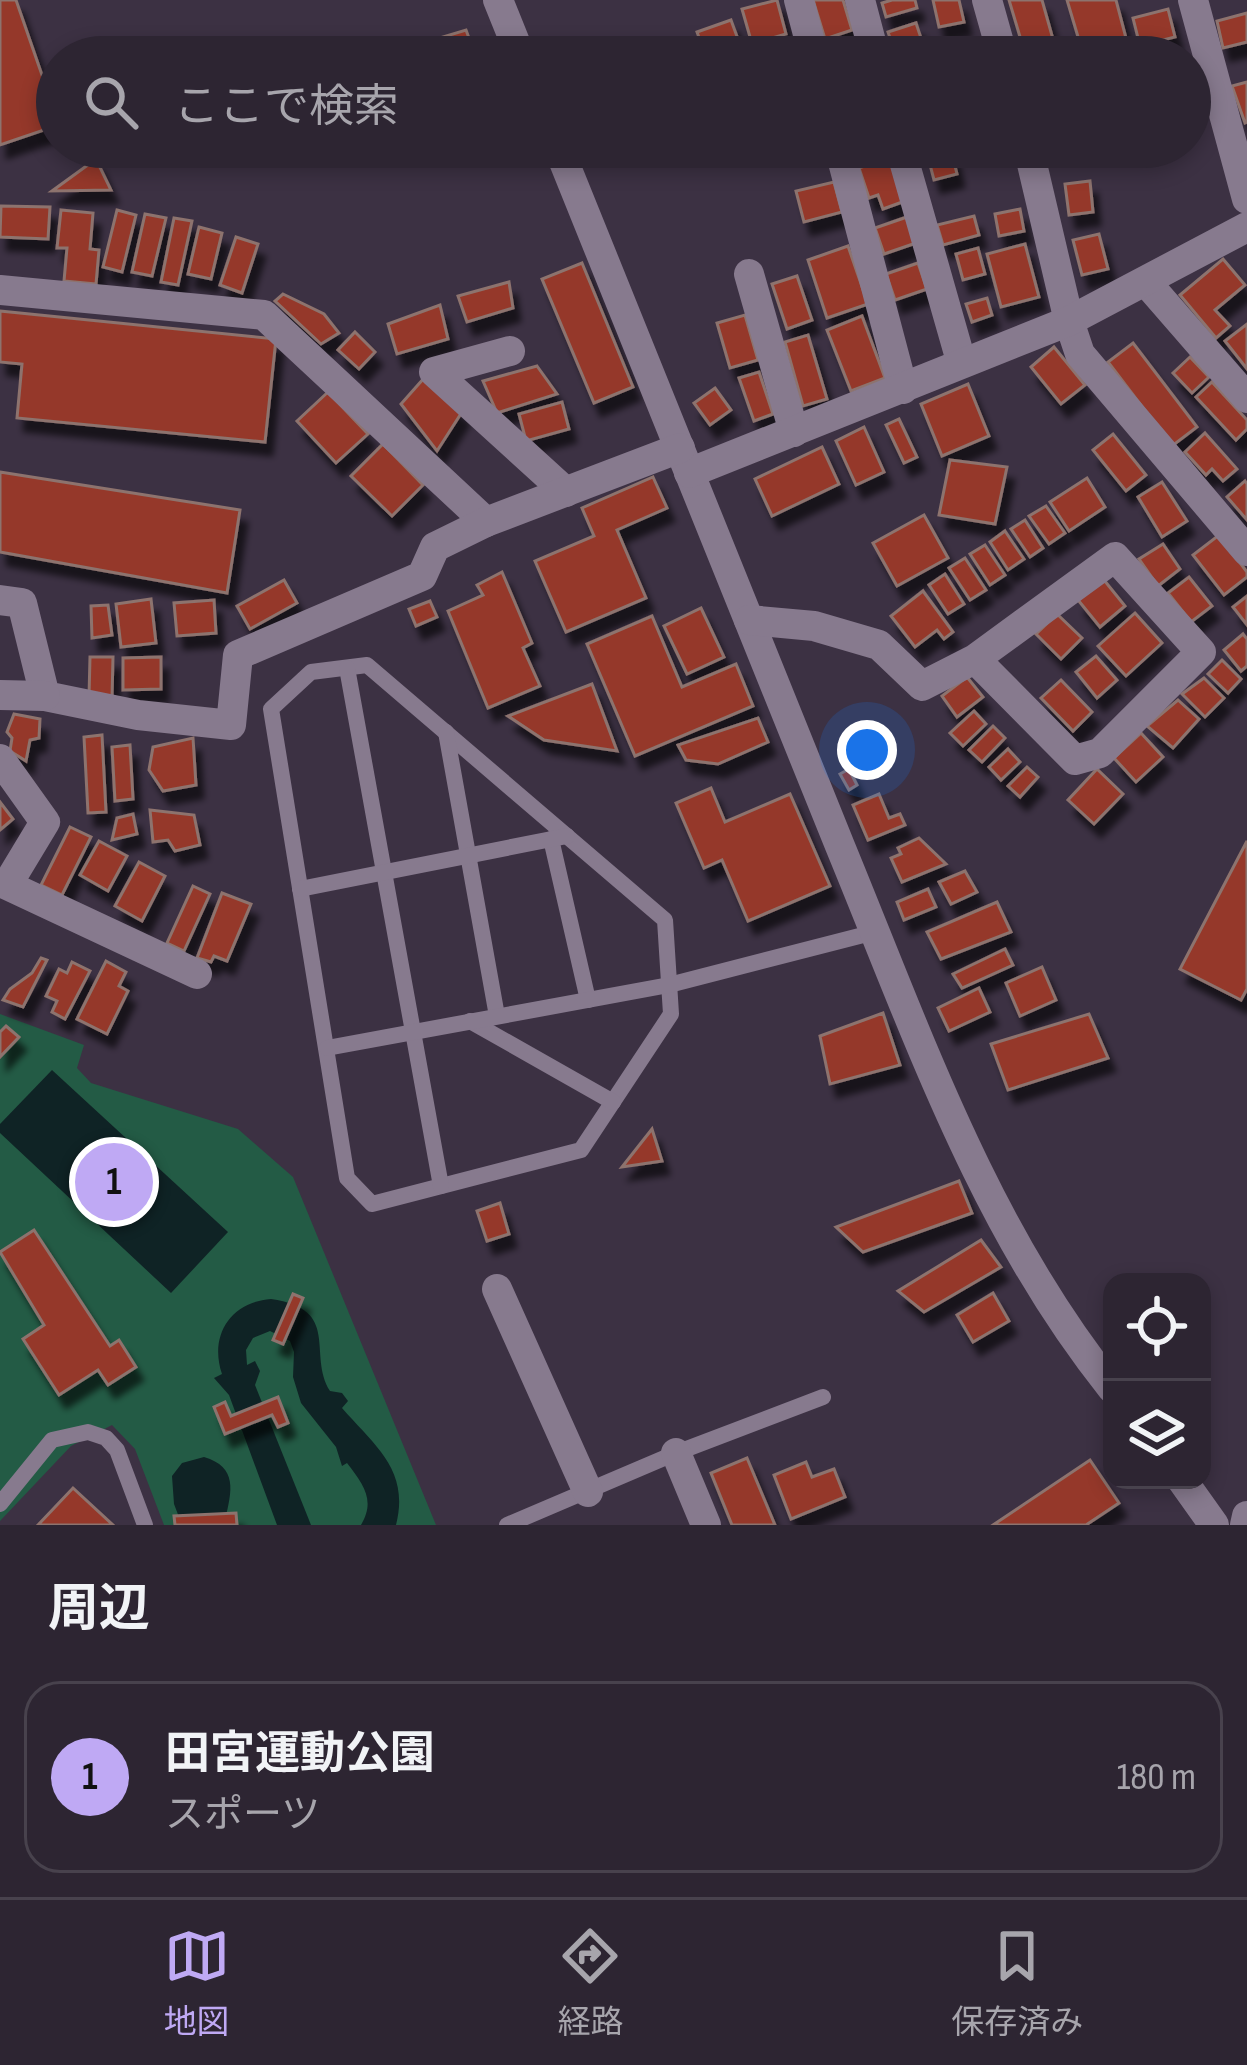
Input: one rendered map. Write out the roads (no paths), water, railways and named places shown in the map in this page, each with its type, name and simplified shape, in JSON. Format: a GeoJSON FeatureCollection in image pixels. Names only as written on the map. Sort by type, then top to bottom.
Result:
{"type":"FeatureCollection","features":[{"type":"Feature","properties":{"kind":"street"},"geometry":{"type":"LineString","coordinates":[[498,0],[513,36]]}},
{"type":"Feature","properties":{"kind":"street"},"geometry":{"type":"LineString","coordinates":[[799,0],[808,36]]}},
{"type":"Feature","properties":{"kind":"street"},"geometry":{"type":"LineString","coordinates":[[860,0],[869,36]]}},
{"type":"Feature","properties":{"kind":"street"},"geometry":{"type":"LineString","coordinates":[[987,0],[997,36]]}},
{"type":"Feature","properties":{"kind":"street"},"geometry":{"type":"LineString","coordinates":[[1193,0],[1203,36]]}},
{"type":"Feature","properties":{"kind":"street"},"geometry":{"type":"LineString","coordinates":[[1211,66],[1247,199]]}},
{"type":"Feature","properties":{"kind":"street"},"geometry":{"type":"LineString","coordinates":[[566,168],[934,1076],[1019,1256],[1065,1330],[1106,1381]]}},
{"type":"Feature","properties":{"kind":"street"},"geometry":{"type":"LineString","coordinates":[[845,168],[903,389]]}},
{"type":"Feature","properties":{"kind":"street"},"geometry":{"type":"LineString","coordinates":[[905,168],[961,361]]}},
{"type":"Feature","properties":{"kind":"street"},"geometry":{"type":"LineString","coordinates":[[1033,168],[1080,354],[1247,551]]}},
{"type":"Feature","properties":{"kind":"street"},"geometry":{"type":"LineString","coordinates":[[0,695],[45,697],[138,715],[231,724],[238,655],[422,576],[435,547],[486,522],[566,491],[794,432],[1069,321],[1247,227]]}},
{"type":"Feature","properties":{"kind":"street"},"geometry":{"type":"LineString","coordinates":[[749,274],[794,432]]}},
{"type":"Feature","properties":{"kind":"street"},"geometry":{"type":"LineString","coordinates":[[1147,283],[1247,397]]}},
{"type":"Feature","properties":{"kind":"street"},"geometry":{"type":"LineString","coordinates":[[0,290],[264,315],[486,522]]}},
{"type":"Feature","properties":{"kind":"street"},"geometry":{"type":"LineString","coordinates":[[510,351],[434,372],[566,491]]}},
{"type":"Feature","properties":{"kind":"street"},"geometry":{"type":"LineString","coordinates":[[748,620],[814,626],[879,645],[922,686],[975,659],[1115,557],[1202,652],[1100,753],[1075,760],[975,659]]}},
{"type":"Feature","properties":{"kind":"street"},"geometry":{"type":"LineString","coordinates":[[0,601],[22,603],[45,697]]}},
{"type":"Feature","properties":{"kind":"street"},"geometry":{"type":"LineString","coordinates":[[0,759],[45,822],[7,885],[197,974]]}},
{"type":"Feature","properties":{"kind":"street"},"geometry":{"type":"LineString","coordinates":[[497,1289],[588,1492]]}},
{"type":"Feature","properties":{"kind":"street"},"geometry":{"type":"LineString","coordinates":[[676,1453],[706,1525]]}},
{"type":"Feature","properties":{"kind":"street"},"geometry":{"type":"LineString","coordinates":[[1188,1489],[1214,1525]]}},
{"type":"Feature","properties":{"kind":"street"},"geometry":{"type":"LineString","coordinates":[[1245,1525],[1247,1516]]}},
{"type":"Feature","properties":{"kind":"lane"},"geometry":{"type":"LineString","coordinates":[[367,665],[446,732],[559,837],[665,920],[670,1014],[581,1150],[372,1204],[347,1178],[271,709],[311,672],[367,665]]}},
{"type":"Feature","properties":{"kind":"lane"},"geometry":{"type":"LineString","coordinates":[[347,668],[441,1186]]}},
{"type":"Feature","properties":{"kind":"lane"},"geometry":{"type":"LineString","coordinates":[[446,732],[497,1016]]}},
{"type":"Feature","properties":{"kind":"lane"},"geometry":{"type":"LineString","coordinates":[[301,889],[559,837]]}},
{"type":"Feature","properties":{"kind":"lane"},"geometry":{"type":"LineString","coordinates":[[559,837],[588,1000]]}},
{"type":"Feature","properties":{"kind":"lane"},"geometry":{"type":"LineString","coordinates":[[327,1048],[669,985],[875,932]]}},
{"type":"Feature","properties":{"kind":"lane"},"geometry":{"type":"LineString","coordinates":[[470,1022],[613,1102]]}},
{"type":"Feature","properties":{"kind":"lane"},"geometry":{"type":"LineString","coordinates":[[507,1525],[823,1396]]}},
{"type":"Feature","properties":{"kind":"lane"},"geometry":{"type":"LineString","coordinates":[[0,1504],[52,1440],[88,1432],[106,1438],[117,1450],[145,1525]]}},
{"type":"Feature","properties":{"kind":"place","name":"田宮運動公園"},"geometry":{"type":"Point","coordinates":[114,1182]}}]}
